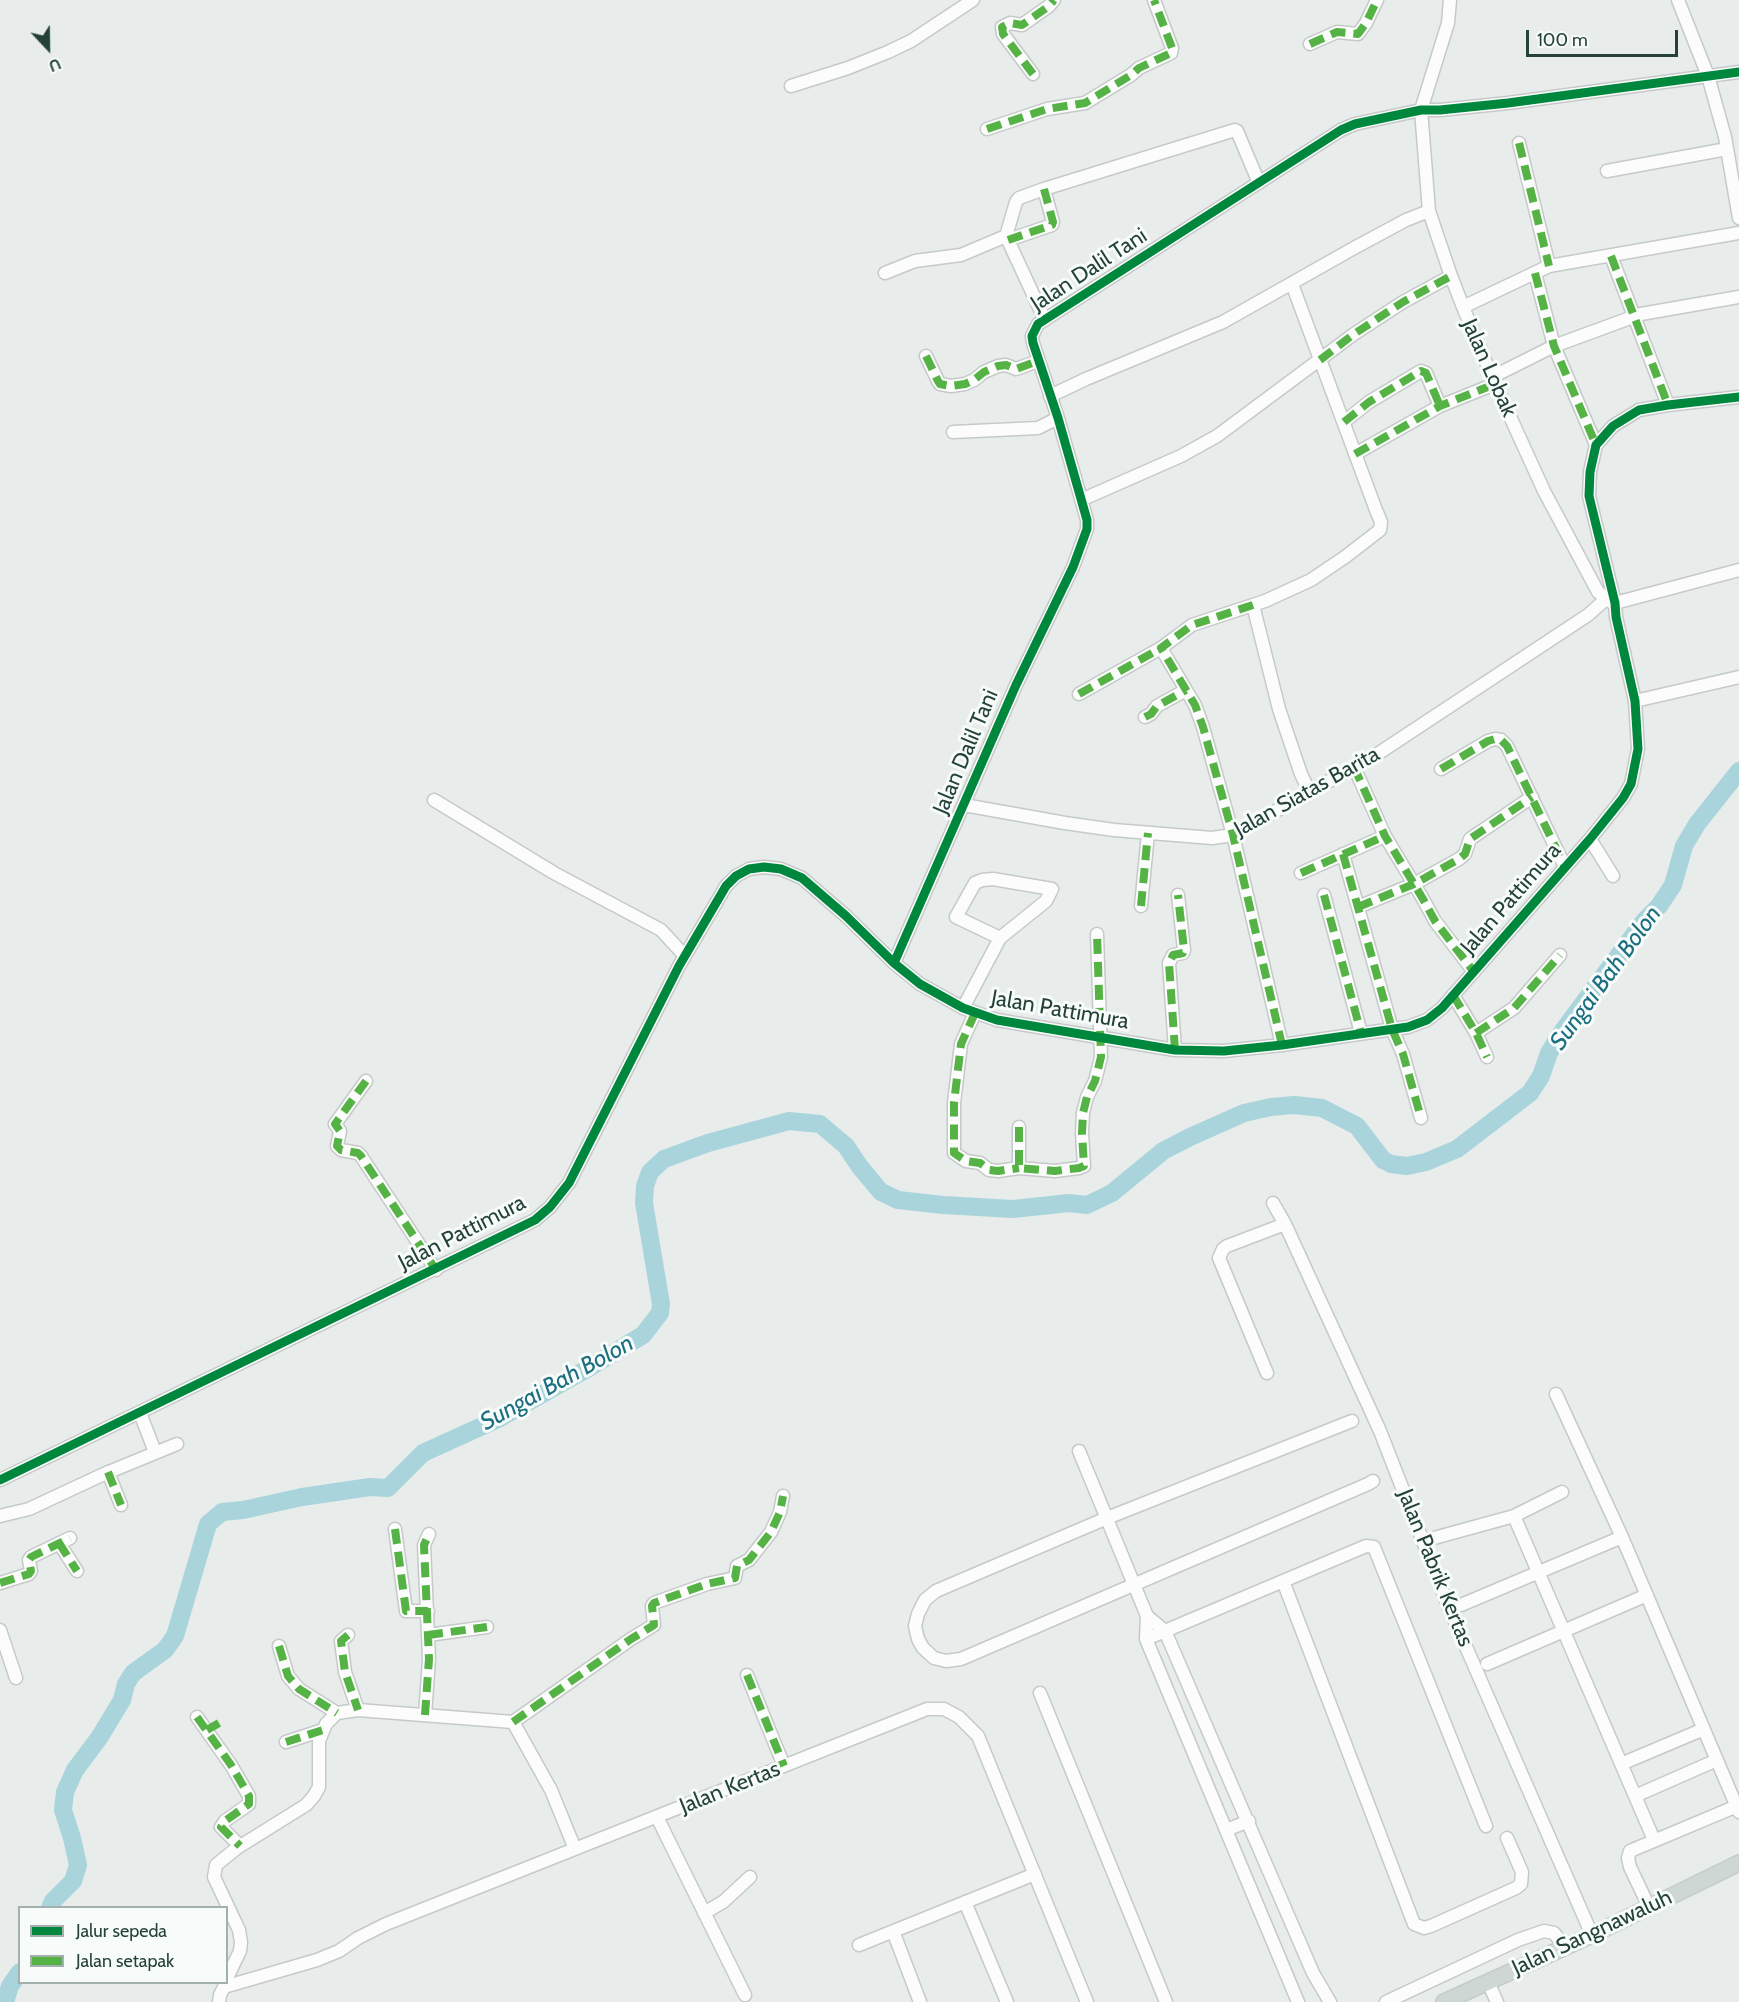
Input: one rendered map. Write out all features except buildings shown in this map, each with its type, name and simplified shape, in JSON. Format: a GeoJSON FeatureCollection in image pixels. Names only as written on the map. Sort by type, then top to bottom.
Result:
{"type":"FeatureCollection","features":[{"type":"Feature","properties":{"kind":"main road","name":"Jalan Sangnawaluh"},"geometry":{"type":"LineString","coordinates":[[1444,2002],[1592,1935],[1739,1863]]}},
{"type":"Feature","properties":{"kind":"street"},"geometry":{"type":"LineString","coordinates":[[791,86],[848,68],[888,52],[911,41],[973,0]]}},
{"type":"Feature","properties":{"kind":"street"},"geometry":{"type":"LineString","coordinates":[[1033,74],[1006,40],[1002,27],[1006,24],[1022,25],[1054,0]]}},
{"type":"Feature","properties":{"kind":"street"},"geometry":{"type":"LineString","coordinates":[[987,129],[1047,109],[1085,103],[1131,75],[1138,68],[1172,53],[1154,0]]}},
{"type":"Feature","properties":{"kind":"street"},"geometry":{"type":"LineString","coordinates":[[1310,44],[1337,32],[1358,34],[1377,0]]}},
{"type":"Feature","properties":{"kind":"street"},"geometry":{"type":"LineString","coordinates":[[1421,110],[1448,23],[1450,0]]}},
{"type":"Feature","properties":{"kind":"street"},"geometry":{"type":"LineString","coordinates":[[1678,0],[1708,76],[1727,149],[1739,218]]}},
{"type":"Feature","properties":{"kind":"street","name":"Jalan Dalil Tani"},"geometry":{"type":"LineString","coordinates":[[894,963],[1016,684],[1087,530],[1087,520],[1058,418],[1038,361],[1032,336],[1034,330],[1045,320],[1341,130],[1374,119],[1421,110],[1508,103],[1739,72]]}},
{"type":"Feature","properties":{"kind":"street","name":"Jalan Lobak"},"geometry":{"type":"LineString","coordinates":[[1421,110],[1429,211],[1450,276],[1493,381],[1544,491],[1598,592],[1611,602]]}},
{"type":"Feature","properties":{"kind":"street"},"geometry":{"type":"LineString","coordinates":[[1045,320],[1007,238],[1017,199],[1235,130],[1259,183]]}},
{"type":"Feature","properties":{"kind":"street"},"geometry":{"type":"LineString","coordinates":[[1519,143],[1549,267]]}},
{"type":"Feature","properties":{"kind":"street"},"geometry":{"type":"LineString","coordinates":[[1607,171],[1727,149]]}},
{"type":"Feature","properties":{"kind":"street"},"geometry":{"type":"LineString","coordinates":[[885,273],[915,261],[960,255],[1052,225],[1044,189]]}},
{"type":"Feature","properties":{"kind":"street"},"geometry":{"type":"LineString","coordinates":[[1050,396],[1224,322],[1354,248],[1406,220],[1429,211]]}},
{"type":"Feature","properties":{"kind":"street"},"geometry":{"type":"LineString","coordinates":[[1463,307],[1549,267],[1739,233]]}},
{"type":"Feature","properties":{"kind":"street"},"geometry":{"type":"LineString","coordinates":[[1611,256],[1668,405]]}},
{"type":"Feature","properties":{"kind":"street"},"geometry":{"type":"LineString","coordinates":[[1535,273],[1554,346],[1596,445],[1613,426],[1639,410],[1739,397]]}},
{"type":"Feature","properties":{"kind":"street"},"geometry":{"type":"LineString","coordinates":[[1081,500],[1181,456],[1217,436],[1354,334],[1403,302],[1450,276]]}},
{"type":"Feature","properties":{"kind":"street"},"geometry":{"type":"LineString","coordinates":[[1079,694],[1161,648],[1192,624],[1253,605],[1311,579],[1346,557],[1380,530],[1381,522],[1292,284]]}},
{"type":"Feature","properties":{"kind":"street"},"geometry":{"type":"LineString","coordinates":[[1355,454],[1554,346],[1635,316],[1739,297]]}},
{"type":"Feature","properties":{"kind":"street"},"geometry":{"type":"LineString","coordinates":[[926,356],[940,384],[951,386],[965,384],[998,366],[1006,365],[1016,369],[1038,361]]}},
{"type":"Feature","properties":{"kind":"street"},"geometry":{"type":"LineString","coordinates":[[1344,423],[1370,402],[1421,371],[1426,373],[1440,406]]}},
{"type":"Feature","properties":{"kind":"street"},"geometry":{"type":"LineString","coordinates":[[953,432],[1038,428],[1058,418]]}},
{"type":"Feature","properties":{"kind":"street","name":"Jalan Pattimura"},"geometry":{"type":"LineString","coordinates":[[0,1480],[517,1231],[535,1220],[550,1207],[569,1183],[686,952],[726,886],[736,876],[749,869],[764,867],[781,869],[802,878],[920,984],[963,1008],[997,1020],[1175,1050],[1224,1051],[1282,1046],[1408,1027],[1427,1020],[1474,972],[1590,839],[1623,798],[1631,784],[1638,749],[1635,701],[1589,496],[1590,472],[1596,445]]}},
{"type":"Feature","properties":{"kind":"street","name":"Jalan Siatas Barita"},"geometry":{"type":"LineString","coordinates":[[964,805],[1065,823],[1148,833],[1212,838],[1233,835],[1379,753],[1611,602],[1739,570]]}},
{"type":"Feature","properties":{"kind":"street"},"geometry":{"type":"LineString","coordinates":[[1253,605],[1280,710],[1301,774],[1309,791]]}},
{"type":"Feature","properties":{"kind":"street"},"geometry":{"type":"LineString","coordinates":[[1161,648],[1195,705],[1203,728],[1233,835],[1282,1046]]}},
{"type":"Feature","properties":{"kind":"street"},"geometry":{"type":"LineString","coordinates":[[1635,701],[1739,677]]}},
{"type":"Feature","properties":{"kind":"street"},"geometry":{"type":"LineString","coordinates":[[1145,717],[1151,714],[1157,706],[1186,690]]}},
{"type":"Feature","properties":{"kind":"street"},"geometry":{"type":"LineString","coordinates":[[1441,769],[1488,741],[1501,740],[1507,746],[1565,867]]}},
{"type":"Feature","properties":{"kind":"street"},"geometry":{"type":"LineString","coordinates":[[1354,767],[1385,836],[1435,921],[1474,972]]}},
{"type":"Feature","properties":{"kind":"street"},"geometry":{"type":"LineString","coordinates":[[1358,907],[1414,884],[1463,857],[1470,839],[1532,797]]}},
{"type":"Feature","properties":{"kind":"street"},"geometry":{"type":"LineString","coordinates":[[434,800],[554,873],[661,930],[686,952]]}},
{"type":"Feature","properties":{"kind":"street"},"geometry":{"type":"LineString","coordinates":[[1141,906],[1148,833]]}},
{"type":"Feature","properties":{"kind":"street"},"geometry":{"type":"LineString","coordinates":[[1301,873],[1385,836]]}},
{"type":"Feature","properties":{"kind":"street"},"geometry":{"type":"LineString","coordinates":[[1590,839],[1613,876]]}},
{"type":"Feature","properties":{"kind":"street"},"geometry":{"type":"LineString","coordinates":[[1343,854],[1392,1029],[1421,1118]]}},
{"type":"Feature","properties":{"kind":"street"},"geometry":{"type":"LineString","coordinates":[[963,1008],[1000,939],[1046,901],[1052,890],[993,879],[975,883],[956,917],[1000,939]]}},
{"type":"Feature","properties":{"kind":"street"},"geometry":{"type":"LineString","coordinates":[[1175,1050],[1169,963],[1173,955],[1183,953],[1184,950],[1178,895]]}},
{"type":"Feature","properties":{"kind":"street"},"geometry":{"type":"LineString","coordinates":[[1324,895],[1361,1034]]}},
{"type":"Feature","properties":{"kind":"street"},"geometry":{"type":"LineString","coordinates":[[975,1013],[961,1044],[954,1103],[954,1153],[966,1161],[980,1163],[989,1170],[998,1171],[1019,1168],[1055,1171],[1084,1166],[1083,1113],[1101,1057],[1097,934]]}},
{"type":"Feature","properties":{"kind":"street"},"geometry":{"type":"LineString","coordinates":[[1476,1033],[1514,1008],[1560,955]]}},
{"type":"Feature","properties":{"kind":"street"},"geometry":{"type":"LineString","coordinates":[[1453,995],[1476,1033],[1487,1057]]}},
{"type":"Feature","properties":{"kind":"street"},"geometry":{"type":"LineString","coordinates":[[366,1081],[335,1124],[340,1131],[337,1146],[340,1150],[358,1153],[361,1156],[436,1270]]}},
{"type":"Feature","properties":{"kind":"street"},"geometry":{"type":"LineString","coordinates":[[1019,1127],[1019,1168]]}},
{"type":"Feature","properties":{"kind":"street","name":"Jalan Pabrik Kertas"},"geometry":{"type":"LineString","coordinates":[[1273,1203],[1285,1224],[1380,1431],[1449,1608],[1592,1935]]}},
{"type":"Feature","properties":{"kind":"street"},"geometry":{"type":"LineString","coordinates":[[1267,1373],[1219,1258],[1222,1249],[1227,1246],[1285,1224]]}},
{"type":"Feature","properties":{"kind":"street"},"geometry":{"type":"LineString","coordinates":[[1556,1394],[1622,1537],[1738,1809],[1629,1851],[1630,1867],[1649,1907]]}},
{"type":"Feature","properties":{"kind":"street"},"geometry":{"type":"LineString","coordinates":[[140,1413],[155,1452]]}},
{"type":"Feature","properties":{"kind":"street"},"geometry":{"type":"LineString","coordinates":[[1352,1421],[1106,1515],[936,1591],[925,1600],[918,1614],[915,1626],[918,1639],[923,1648],[934,1658],[946,1661],[961,1659],[1373,1481]]}},
{"type":"Feature","properties":{"kind":"street"},"geometry":{"type":"LineString","coordinates":[[0,1516],[29,1509],[108,1472],[177,1444]]}},
{"type":"Feature","properties":{"kind":"street"},"geometry":{"type":"LineString","coordinates":[[1079,1451],[1147,1616],[1146,1639],[1298,2002]]}},
{"type":"Feature","properties":{"kind":"street"},"geometry":{"type":"LineString","coordinates":[[108,1472],[121,1505]]}},
{"type":"Feature","properties":{"kind":"street"},"geometry":{"type":"LineString","coordinates":[[1434,1538],[1514,1516],[1562,1492]]}},
{"type":"Feature","properties":{"kind":"street"},"geometry":{"type":"LineString","coordinates":[[227,1906],[214,1877],[216,1865],[240,1846],[306,1805],[314,1796],[319,1787],[318,1741],[323,1730],[337,1713],[358,1710],[513,1722],[654,1625],[652,1606],[654,1603],[737,1571],[749,1560],[771,1532],[780,1512],[783,1496]]}},
{"type":"Feature","properties":{"kind":"street"},"geometry":{"type":"LineString","coordinates":[[1514,1516],[1653,1840]]}},
{"type":"Feature","properties":{"kind":"street"},"geometry":{"type":"LineString","coordinates":[[395,1529],[406,1611],[428,1611]]}},
{"type":"Feature","properties":{"kind":"street"},"geometry":{"type":"LineString","coordinates":[[425,1714],[428,1611],[424,1545],[429,1534]]}},
{"type":"Feature","properties":{"kind":"street"},"geometry":{"type":"LineString","coordinates":[[1461,1605],[1622,1537]]}},
{"type":"Feature","properties":{"kind":"street"},"geometry":{"type":"LineString","coordinates":[[0,1583],[29,1574],[31,1557],[64,1540],[77,1571]]}},
{"type":"Feature","properties":{"kind":"street"},"geometry":{"type":"LineString","coordinates":[[1146,1639],[1366,1546],[1374,1547],[1486,1826]]}},
{"type":"Feature","properties":{"kind":"street"},"geometry":{"type":"LineString","coordinates":[[1283,1581],[1414,1924],[1424,1928],[1431,1926],[1521,1884],[1522,1872],[1507,1838]]}},
{"type":"Feature","properties":{"kind":"street"},"geometry":{"type":"LineString","coordinates":[[1487,1664],[1647,1596]]}},
{"type":"Feature","properties":{"kind":"street"},"geometry":{"type":"LineString","coordinates":[[1147,1616],[1165,1631],[1313,1973],[1330,2002]]}},
{"type":"Feature","properties":{"kind":"street"},"geometry":{"type":"LineString","coordinates":[[428,1635],[488,1628]]}},
{"type":"Feature","properties":{"kind":"street"},"geometry":{"type":"LineString","coordinates":[[0,1630],[16,1677]]}},
{"type":"Feature","properties":{"kind":"street"},"geometry":{"type":"LineString","coordinates":[[348,1635],[341,1641],[345,1672],[358,1710]]}},
{"type":"Feature","properties":{"kind":"street"},"geometry":{"type":"LineString","coordinates":[[279,1646],[288,1676],[294,1683],[337,1713]]}},
{"type":"Feature","properties":{"kind":"street"},"geometry":{"type":"LineString","coordinates":[[747,1675],[784,1766]]}},
{"type":"Feature","properties":{"kind":"street"},"geometry":{"type":"LineString","coordinates":[[1040,1693],[1166,2002]]}},
{"type":"Feature","properties":{"kind":"street","name":"Jalan Kertas"},"geometry":{"type":"LineString","coordinates":[[228,1982],[317,1960],[339,1951],[358,1938],[386,1924],[927,1709],[944,1709],[959,1717],[978,1736],[1087,2002]]}},
{"type":"Feature","properties":{"kind":"street"},"geometry":{"type":"LineString","coordinates":[[197,1717],[241,1781],[249,1797],[249,1804],[220,1827],[240,1846]]}},
{"type":"Feature","properties":{"kind":"street"},"geometry":{"type":"LineString","coordinates":[[513,1722],[551,1790],[575,1849]]}},
{"type":"Feature","properties":{"kind":"street"},"geometry":{"type":"LineString","coordinates":[[207,1730],[219,1723]]}},
{"type":"Feature","properties":{"kind":"street"},"geometry":{"type":"LineString","coordinates":[[1621,1764],[1704,1729]]}},
{"type":"Feature","properties":{"kind":"street"},"geometry":{"type":"LineString","coordinates":[[286,1742],[323,1730]]}},
{"type":"Feature","properties":{"kind":"street"},"geometry":{"type":"LineString","coordinates":[[1635,1796],[1717,1760]]}},
{"type":"Feature","properties":{"kind":"street"},"geometry":{"type":"LineString","coordinates":[[657,1817],[745,1995]]}},
{"type":"Feature","properties":{"kind":"street"},"geometry":{"type":"LineString","coordinates":[[1226,1830],[1249,1821]]}},
{"type":"Feature","properties":{"kind":"street"},"geometry":{"type":"LineString","coordinates":[[859,1945],[1035,1875]]}},
{"type":"Feature","properties":{"kind":"street"},"geometry":{"type":"LineString","coordinates":[[704,1913],[723,1902],[750,1876]]}},
{"type":"Feature","properties":{"kind":"street"},"geometry":{"type":"LineString","coordinates":[[965,1902],[1007,2002]]}},
{"type":"Feature","properties":{"kind":"street"},"geometry":{"type":"LineString","coordinates":[[228,1908],[241,1942],[240,1951],[228,1978]]}},
{"type":"Feature","properties":{"kind":"street"},"geometry":{"type":"LineString","coordinates":[[893,1931],[920,2002]]}},
{"type":"Feature","properties":{"kind":"street"},"geometry":{"type":"LineString","coordinates":[[1386,2002],[1518,1940],[1544,1931],[1554,1933],[1565,1947]]}},
{"type":"Feature","properties":{"kind":"street"},"geometry":{"type":"LineString","coordinates":[[1488,1982],[1497,2002]]}},
{"type":"Feature","properties":{"kind":"street"},"geometry":{"type":"LineString","coordinates":[[219,2002],[226,1984]]}},
{"type":"Feature","properties":{"kind":"waterway","name":"Sungai Bah Bolon"},"geometry":{"type":"LineString","coordinates":[[51,1906],[73,1881],[78,1865],[63,1810],[65,1792],[75,1770],[99,1738],[122,1700],[126,1684],[133,1673],[165,1650],[175,1636],[208,1524],[222,1512],[370,1487],[388,1488],[423,1453],[500,1418],[643,1335],[660,1313],[661,1304],[644,1203],[645,1186],[650,1172],[664,1159],[708,1143],[789,1121],[820,1124],[846,1146],[881,1192],[898,1200],[1013,1209],[1069,1203],[1087,1205],[1112,1193],[1163,1151],[1190,1137],[1244,1113],[1294,1105],[1322,1108],[1357,1126],[1383,1160],[1391,1164],[1407,1166],[1426,1162],[1457,1149],[1530,1093],[1541,1076],[1549,1053],[1559,1036],[1644,921],[1659,906],[1673,885],[1684,846],[1697,824],[1739,771]]}},
{"type":"Feature","properties":{"kind":"waterway","name":"Sungai Bah Bolon"},"geometry":{"type":"LineString","coordinates":[[5,2002],[10,1986],[18,1975]]}},
{"type":"Feature","properties":{"kind":"marked path"},"geometry":{"type":"LineString","coordinates":[[1033,74],[1003,34],[1002,27],[1010,23],[1022,25],[1054,0]]}},
{"type":"Feature","properties":{"kind":"marked path"},"geometry":{"type":"LineString","coordinates":[[987,129],[1047,109],[1085,103],[1139,68],[1171,53],[1172,48],[1154,0]]}},
{"type":"Feature","properties":{"kind":"marked path"},"geometry":{"type":"LineString","coordinates":[[1310,44],[1337,32],[1358,34],[1377,0]]}},
{"type":"Feature","properties":{"kind":"marked path"},"geometry":{"type":"LineString","coordinates":[[1519,143],[1549,266]]}},
{"type":"Feature","properties":{"kind":"marked path"},"geometry":{"type":"LineString","coordinates":[[1008,240],[1052,225],[1044,189]]}},
{"type":"Feature","properties":{"kind":"marked path"},"geometry":{"type":"LineString","coordinates":[[1611,256],[1668,405]]}},
{"type":"Feature","properties":{"kind":"marked path"},"geometry":{"type":"LineString","coordinates":[[1535,273],[1554,346],[1596,445]]}},
{"type":"Feature","properties":{"kind":"marked path"},"geometry":{"type":"LineString","coordinates":[[1320,360],[1354,334],[1403,302],[1451,276]]}},
{"type":"Feature","properties":{"kind":"marked path"},"geometry":{"type":"LineString","coordinates":[[926,356],[940,384],[951,386],[965,384],[998,366],[1006,365],[1016,369],[1038,361]]}},
{"type":"Feature","properties":{"kind":"marked path"},"geometry":{"type":"LineString","coordinates":[[1344,422],[1369,402],[1421,371],[1426,373],[1440,406]]}},
{"type":"Feature","properties":{"kind":"marked path"},"geometry":{"type":"LineString","coordinates":[[1355,454],[1440,406],[1495,384]]}},
{"type":"Feature","properties":{"kind":"marked path"},"geometry":{"type":"LineString","coordinates":[[1253,605],[1192,625],[1161,648],[1195,705],[1203,727],[1233,835],[1282,1045]]}},
{"type":"Feature","properties":{"kind":"marked path"},"geometry":{"type":"LineString","coordinates":[[1079,694],[1161,648]]}},
{"type":"Feature","properties":{"kind":"marked path"},"geometry":{"type":"LineString","coordinates":[[1145,717],[1151,714],[1157,706],[1186,690]]}},
{"type":"Feature","properties":{"kind":"marked path"},"geometry":{"type":"LineString","coordinates":[[1441,769],[1488,741],[1501,740],[1507,746],[1565,867]]}},
{"type":"Feature","properties":{"kind":"marked path"},"geometry":{"type":"LineString","coordinates":[[1354,767],[1385,836],[1435,921],[1474,972]]}},
{"type":"Feature","properties":{"kind":"marked path"},"geometry":{"type":"LineString","coordinates":[[1358,907],[1414,884],[1459,859],[1465,854],[1470,839],[1532,797]]}},
{"type":"Feature","properties":{"kind":"marked path"},"geometry":{"type":"LineString","coordinates":[[1141,906],[1148,833]]}},
{"type":"Feature","properties":{"kind":"marked path"},"geometry":{"type":"LineString","coordinates":[[1301,873],[1385,836]]}},
{"type":"Feature","properties":{"kind":"marked path"},"geometry":{"type":"LineString","coordinates":[[1343,854],[1392,1029],[1403,1054],[1421,1118]]}},
{"type":"Feature","properties":{"kind":"marked path"},"geometry":{"type":"LineString","coordinates":[[1175,1050],[1169,963],[1173,955],[1183,953],[1184,950],[1178,895]]}},
{"type":"Feature","properties":{"kind":"marked path"},"geometry":{"type":"LineString","coordinates":[[1324,895],[1361,1033]]}},
{"type":"Feature","properties":{"kind":"marked path"},"geometry":{"type":"LineString","coordinates":[[1019,1127],[1019,1168],[1055,1171],[1084,1166],[1083,1113],[1101,1057],[1097,934]]}},
{"type":"Feature","properties":{"kind":"marked path"},"geometry":{"type":"LineString","coordinates":[[1476,1033],[1514,1008],[1560,955]]}},
{"type":"Feature","properties":{"kind":"marked path"},"geometry":{"type":"LineString","coordinates":[[1453,995],[1476,1033],[1487,1057]]}},
{"type":"Feature","properties":{"kind":"marked path"},"geometry":{"type":"LineString","coordinates":[[975,1013],[961,1044],[954,1103],[954,1153],[966,1161],[980,1163],[989,1170],[1019,1168]]}},
{"type":"Feature","properties":{"kind":"marked path"},"geometry":{"type":"LineString","coordinates":[[366,1081],[335,1124],[340,1131],[337,1146],[341,1150],[358,1153],[361,1156],[436,1270]]}},
{"type":"Feature","properties":{"kind":"marked path"},"geometry":{"type":"LineString","coordinates":[[108,1472],[121,1505]]}},
{"type":"Feature","properties":{"kind":"marked path"},"geometry":{"type":"LineString","coordinates":[[513,1722],[654,1625],[652,1606],[654,1603],[707,1584],[735,1578],[737,1566],[749,1560],[771,1532],[780,1512],[783,1496]]}},
{"type":"Feature","properties":{"kind":"marked path"},"geometry":{"type":"LineString","coordinates":[[395,1529],[406,1611],[428,1611]]}},
{"type":"Feature","properties":{"kind":"marked path"},"geometry":{"type":"LineString","coordinates":[[425,1715],[429,1659],[424,1545],[429,1534]]}},
{"type":"Feature","properties":{"kind":"marked path"},"geometry":{"type":"LineString","coordinates":[[0,1583],[29,1574],[31,1557],[70,1538]]}},
{"type":"Feature","properties":{"kind":"marked path"},"geometry":{"type":"LineString","coordinates":[[59,1543],[77,1571]]}},
{"type":"Feature","properties":{"kind":"marked path"},"geometry":{"type":"LineString","coordinates":[[428,1635],[487,1627]]}},
{"type":"Feature","properties":{"kind":"marked path"},"geometry":{"type":"LineString","coordinates":[[348,1635],[341,1641],[345,1672],[358,1710]]}},
{"type":"Feature","properties":{"kind":"marked path"},"geometry":{"type":"LineString","coordinates":[[279,1646],[288,1676],[299,1689],[337,1713]]}},
{"type":"Feature","properties":{"kind":"marked path"},"geometry":{"type":"LineString","coordinates":[[747,1675],[784,1766]]}},
{"type":"Feature","properties":{"kind":"marked path"},"geometry":{"type":"LineString","coordinates":[[197,1717],[231,1765],[249,1796],[249,1804],[225,1821],[221,1827],[240,1846]]}},
{"type":"Feature","properties":{"kind":"marked path"},"geometry":{"type":"LineString","coordinates":[[207,1730],[219,1723]]}},
{"type":"Feature","properties":{"kind":"marked path"},"geometry":{"type":"LineString","coordinates":[[286,1742],[323,1730]]}},
{"type":"Feature","properties":{"kind":"cycle path"},"geometry":{"type":"LineString","coordinates":[[894,963],[1016,685],[1073,567],[1087,529],[1087,520],[1058,418],[1033,343],[1032,336],[1038,324],[1341,130],[1355,124],[1421,110],[1508,103],[1739,72]]}},
{"type":"Feature","properties":{"kind":"cycle path"},"geometry":{"type":"LineString","coordinates":[[0,1480],[535,1220],[550,1207],[569,1183],[679,966],[726,886],[736,876],[749,869],[764,867],[781,869],[802,878],[920,984],[963,1008],[997,1020],[1175,1050],[1224,1051],[1408,1027],[1427,1020],[1442,1008],[1590,839],[1623,798],[1631,784],[1638,749],[1635,701],[1616,617],[1615,603],[1589,496],[1590,472],[1596,445],[1613,426],[1639,410],[1739,397]]}}]}
